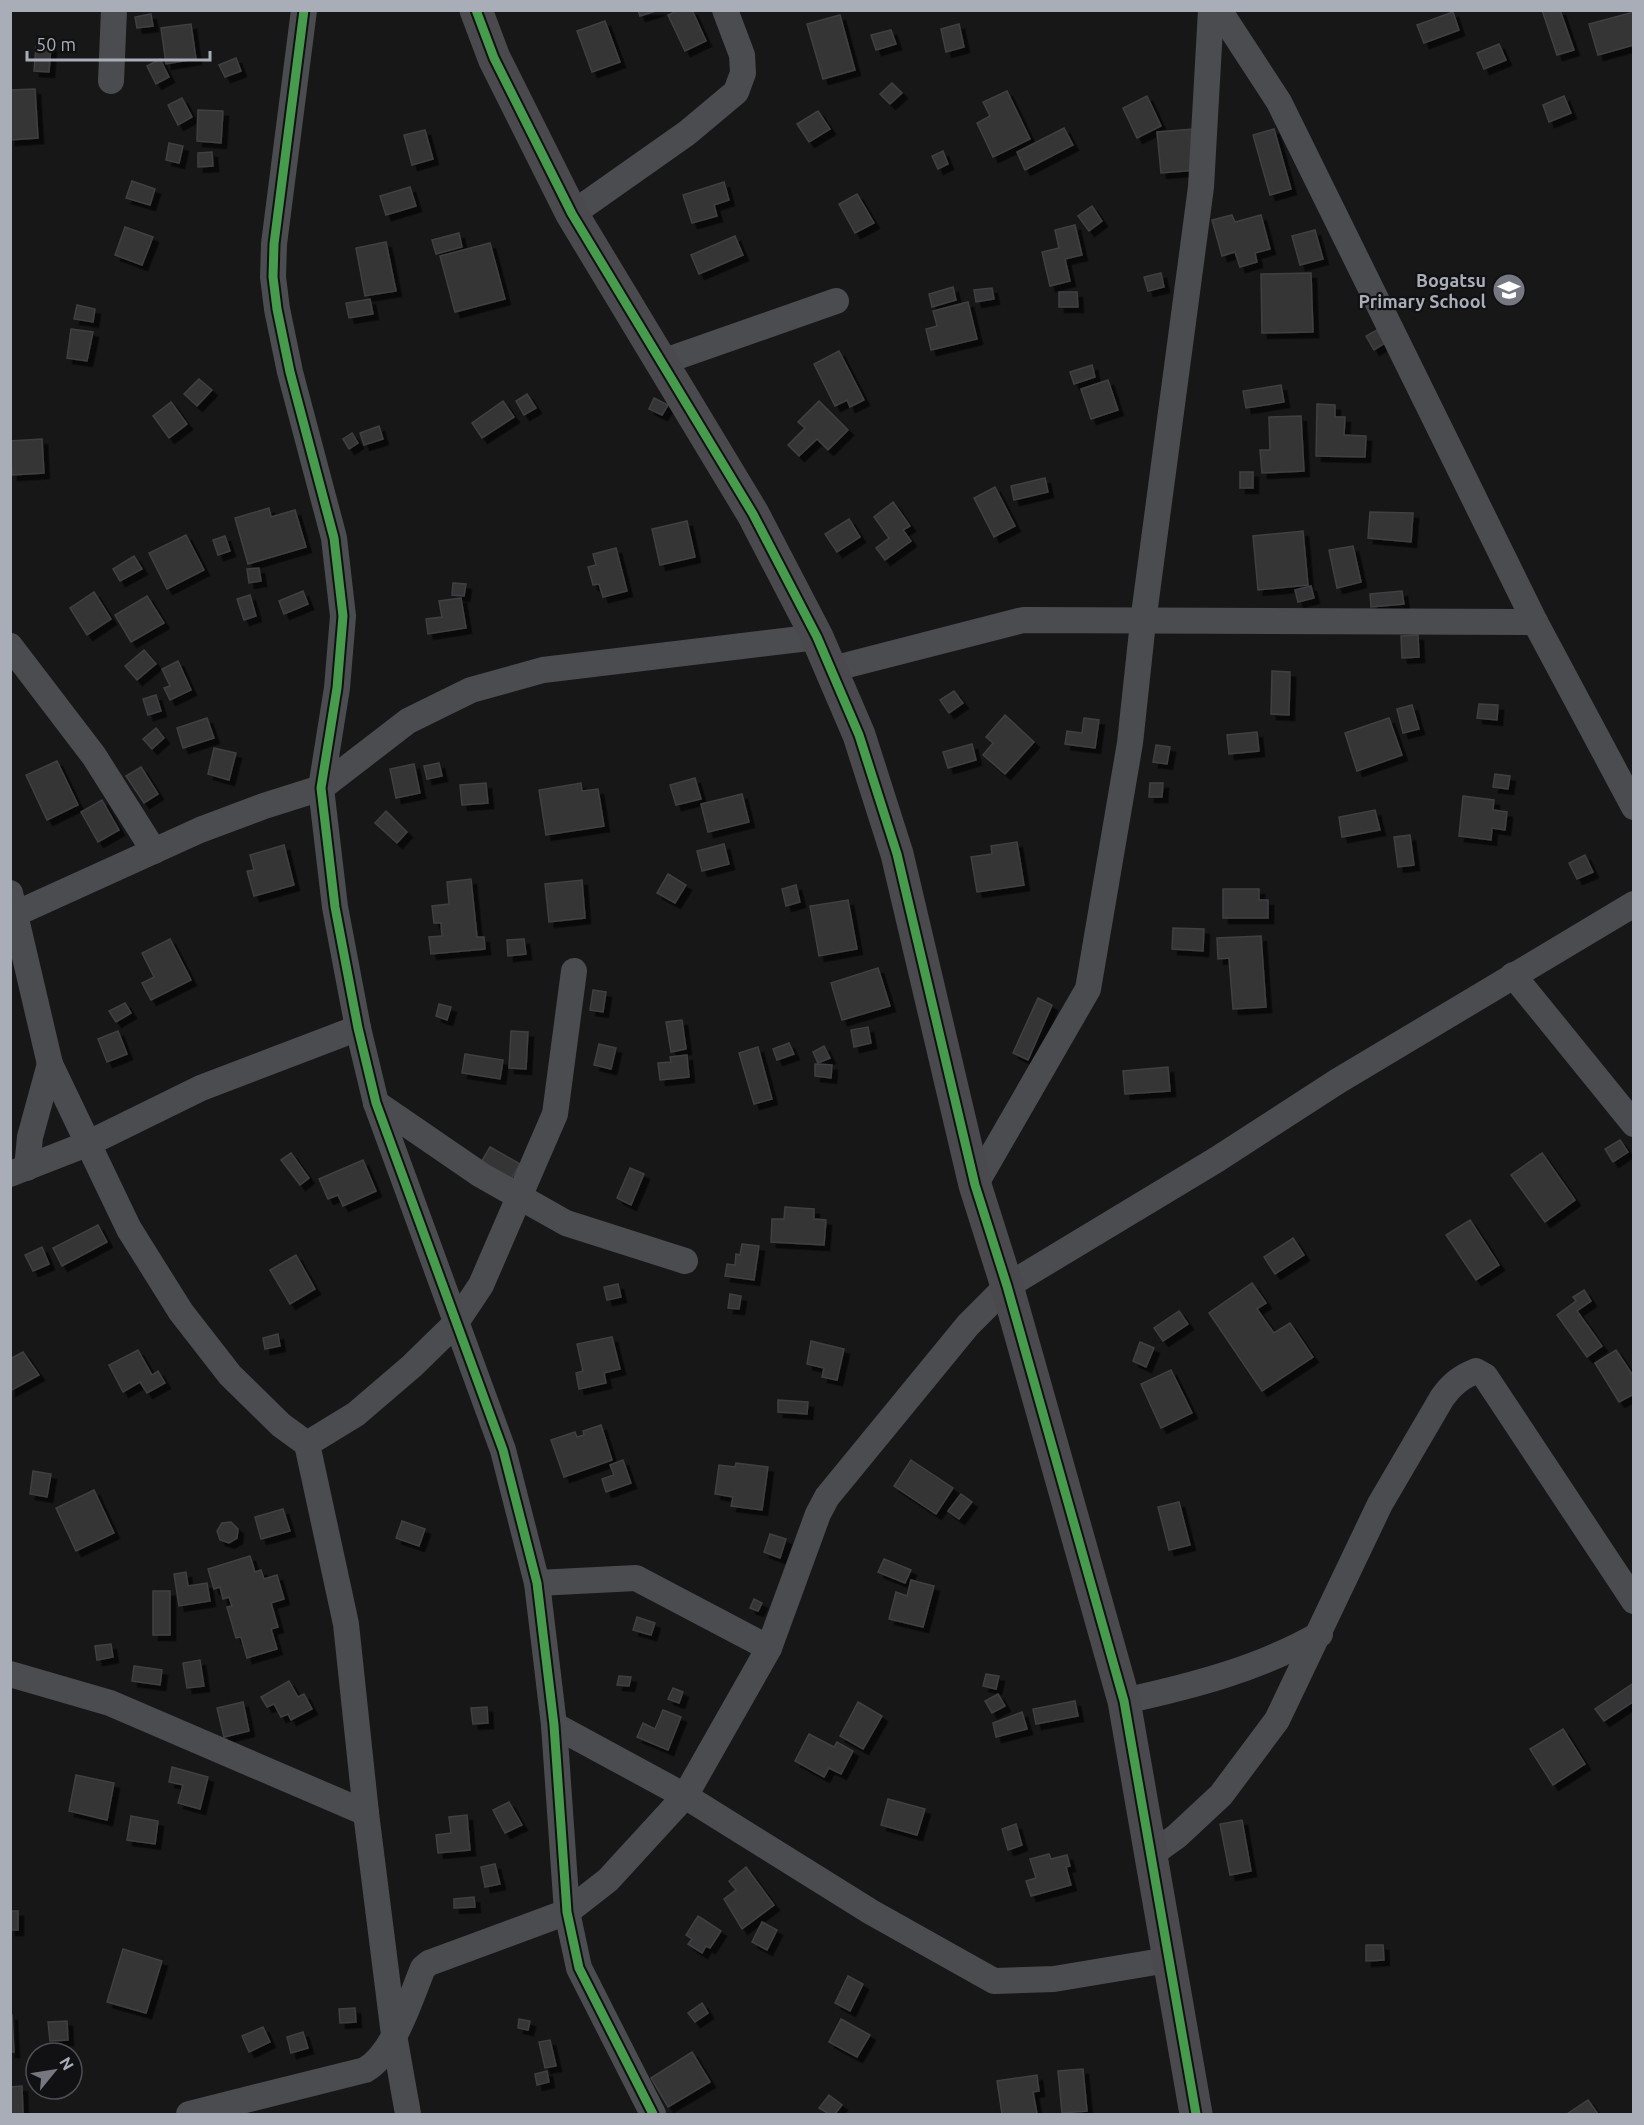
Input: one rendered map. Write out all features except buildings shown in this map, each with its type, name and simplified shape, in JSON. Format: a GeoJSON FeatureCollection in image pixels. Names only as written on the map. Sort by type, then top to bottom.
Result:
{"type":"FeatureCollection","features":[{"type":"Feature","properties":{"kind":"street"},"geometry":{"type":"LineString","coordinates":[[111,81],[114,10]]}},
{"type":"Feature","properties":{"kind":"street"},"geometry":{"type":"LineString","coordinates":[[304,10],[274,244],[273,277],[290,372],[334,538],[343,616],[338,688],[321,788],[335,907],[358,1028],[376,1103],[503,1450],[537,1582],[554,1725],[567,1912],[585,1983],[653,2115]]}},
{"type":"Feature","properties":{"kind":"street"},"geometry":{"type":"LineString","coordinates":[[476,10],[494,58],[572,214],[753,514],[817,637],[859,735],[897,854],[975,1185],[1007,1286],[1124,1701],[1196,2115]]}},
{"type":"Feature","properties":{"kind":"street"},"geometry":{"type":"LineString","coordinates":[[572,214],[687,133],[736,92],[743,73],[742,55],[725,10]]}},
{"type":"Feature","properties":{"kind":"street"},"geometry":{"type":"LineString","coordinates":[[975,1185],[1088,989],[1130,743],[1143,622],[1201,187],[1211,10]]}},
{"type":"Feature","properties":{"kind":"street"},"geometry":{"type":"LineString","coordinates":[[1219,10],[1279,102],[1535,622],[1634,807]]}},
{"type":"Feature","properties":{"kind":"street"},"geometry":{"type":"LineString","coordinates":[[662,362],[836,301]]}},
{"type":"Feature","properties":{"kind":"street"},"geometry":{"type":"LineString","coordinates":[[832,669],[1023,620],[1535,622]]}},
{"type":"Feature","properties":{"kind":"street"},"geometry":{"type":"LineString","coordinates":[[408,2115],[394,2035],[366,1813],[346,1624],[307,1444],[280,1425],[230,1374],[181,1312],[129,1229],[50,1064],[13,904],[154,851],[264,806],[321,788],[408,721],[471,690],[543,670],[817,637]]}},
{"type":"Feature","properties":{"kind":"street"},"geometry":{"type":"LineString","coordinates":[[14,658],[94,756],[154,851]]}},
{"type":"Feature","properties":{"kind":"street"},"geometry":{"type":"LineString","coordinates":[[189,2115],[365,2070],[373,2066],[394,2035],[423,1968],[429,1963],[567,1912],[608,1880],[685,1796],[769,1648],[818,1514],[827,1497],[968,1324],[1007,1286],[1216,1160],[1338,1081],[1634,904]]}},
{"type":"Feature","properties":{"kind":"street"},"geometry":{"type":"LineString","coordinates":[[307,1444],[356,1414],[412,1366],[455,1324],[481,1285],[555,1114],[574,971]]}},
{"type":"Feature","properties":{"kind":"street"},"geometry":{"type":"LineString","coordinates":[[1512,975],[1634,1124]]}},
{"type":"Feature","properties":{"kind":"street"},"geometry":{"type":"LineString","coordinates":[[19,1171],[87,1144],[201,1088],[358,1028]]}},
{"type":"Feature","properties":{"kind":"street"},"geometry":{"type":"LineString","coordinates":[[19,1171],[50,1064]]}},
{"type":"Feature","properties":{"kind":"street"},"geometry":{"type":"LineString","coordinates":[[376,1103],[520,1198],[566,1223],[685,1261]]}},
{"type":"Feature","properties":{"kind":"street"},"geometry":{"type":"LineString","coordinates":[[1152,1854],[1177,1836],[1228,1786],[1277,1720],[1380,1504],[1442,1398],[1454,1382],[1476,1371],[1485,1376],[1634,1601]]}},
{"type":"Feature","properties":{"kind":"street"},"geometry":{"type":"LineString","coordinates":[[537,1582],[636,1578],[769,1648]]}},
{"type":"Feature","properties":{"kind":"street"},"geometry":{"type":"LineString","coordinates":[[1124,1701],[1220,1677],[1286,1654],[1320,1634]]}},
{"type":"Feature","properties":{"kind":"street"},"geometry":{"type":"LineString","coordinates":[[10,1674],[110,1703],[366,1813]]}},
{"type":"Feature","properties":{"kind":"street"},"geometry":{"type":"LineString","coordinates":[[554,1725],[685,1796],[871,1912],[994,1981],[1054,1979],[1168,1960]]}},
{"type":"Feature","properties":{"kind":"cycle path"},"geometry":{"type":"LineString","coordinates":[[304,10],[274,244],[273,277],[290,372],[334,538],[343,616],[337,688],[321,788],[335,907],[358,1028],[376,1103],[503,1450],[537,1583],[554,1725],[567,1912],[579,1968],[653,2114]]}},
{"type":"Feature","properties":{"kind":"cycle path"},"geometry":{"type":"LineString","coordinates":[[476,10],[494,58],[572,214],[753,514],[817,637],[859,735],[897,854],[975,1185],[1007,1286],[1124,1701],[1196,2114]]}},
{"type":"Feature","properties":{"kind":"place","name":"Bogatsu Primary School"},"geometry":{"type":"Point","coordinates":[1509,290]}}]}
